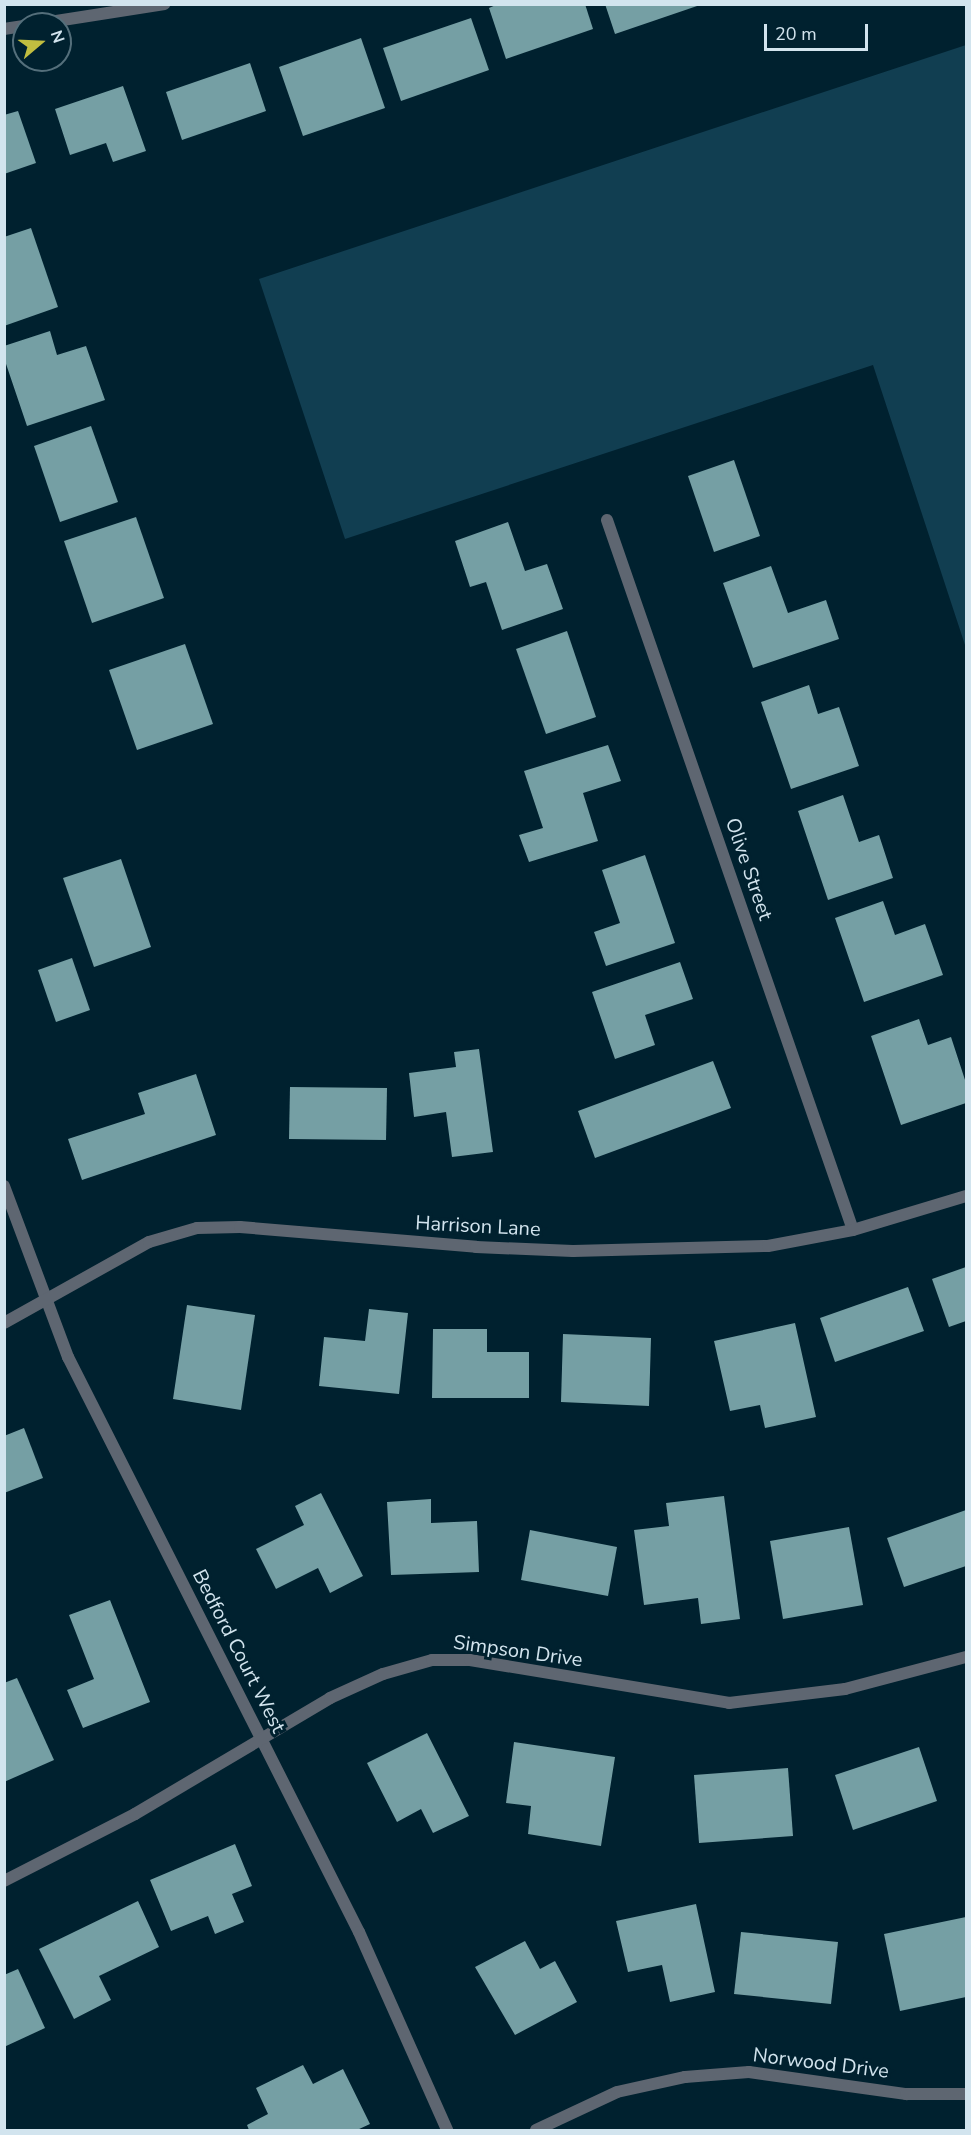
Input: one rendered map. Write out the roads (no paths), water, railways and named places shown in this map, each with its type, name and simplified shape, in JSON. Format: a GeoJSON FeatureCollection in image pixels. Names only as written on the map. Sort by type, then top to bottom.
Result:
{"type":"FeatureCollection","features":[{"type":"Feature","properties":{"kind":"street"},"geometry":{"type":"LineString","coordinates":[[72,18],[164,4]]}},
{"type":"Feature","properties":{"kind":"street","name":"Olive Street"},"geometry":{"type":"LineString","coordinates":[[607,520],[853,1230]]}},
{"type":"Feature","properties":{"kind":"street","name":"Bedford Court West"},"geometry":{"type":"LineString","coordinates":[[4,1186],[68,1357],[359,1932],[447,2130]]}},
{"type":"Feature","properties":{"kind":"street","name":"Harrison Lane"},"geometry":{"type":"LineString","coordinates":[[4,1323],[149,1242],[197,1228],[240,1227],[476,1247],[573,1251],[768,1246],[853,1230],[966,1196]]}},
{"type":"Feature","properties":{"kind":"street","name":"Simpson Drive"},"geometry":{"type":"LineString","coordinates":[[4,1881],[135,1814],[330,1698],[383,1674],[432,1660],[470,1660],[729,1703],[845,1689],[966,1657]]}},
{"type":"Feature","properties":{"kind":"street","name":"Norwood Drive"},"geometry":{"type":"LineString","coordinates":[[536,2130],[617,2092],[685,2077],[749,2072],[906,2094],[966,2094]]}}]}
